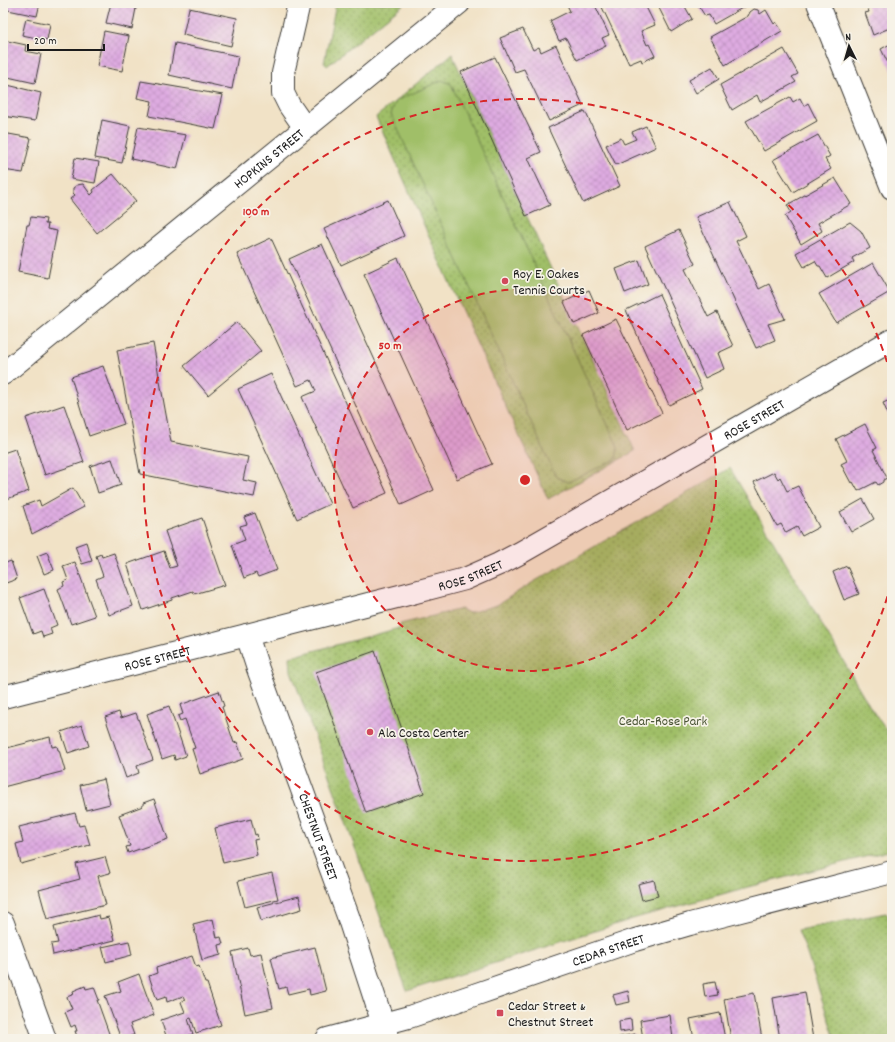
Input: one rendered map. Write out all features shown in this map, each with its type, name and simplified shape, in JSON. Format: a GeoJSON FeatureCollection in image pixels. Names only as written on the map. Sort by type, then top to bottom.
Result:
{"type":"FeatureCollection","features":[{"type":"Feature","properties":{"kind":"street"},"geometry":{"type":"LineString","coordinates":[[299,3],[283,73],[283,93],[289,105],[306,128]]}},
{"type":"Feature","properties":{"kind":"street","name":"HOPKINS STREET"},"geometry":{"type":"LineString","coordinates":[[3,374],[459,3]]}},
{"type":"Feature","properties":{"kind":"street"},"geometry":{"type":"LineString","coordinates":[[818,3],[892,188]]}},
{"type":"Feature","properties":{"kind":"street","name":"ROSE STREET"},"geometry":{"type":"LineString","coordinates":[[3,697],[412,593],[479,574],[520,553],[892,340]]}},
{"type":"Feature","properties":{"kind":"street","name":"CHESTNUT STREET"},"geometry":{"type":"LineString","coordinates":[[247,635],[348,916],[386,1031]]}},
{"type":"Feature","properties":{"kind":"street","name":"CEDAR STREET"},"geometry":{"type":"LineString","coordinates":[[328,1039],[386,1031],[474,996],[635,940],[690,924],[892,872]]}},
{"type":"Feature","properties":{"kind":"street"},"geometry":{"type":"LineString","coordinates":[[3,922],[45,1039]]}},
{"type":"Feature","properties":{"kind":"green space"},"geometry":{"type":"Polygon","coordinates":[[[336,3],[405,3],[327,66],[324,63],[336,3]]]}},
{"type":"Feature","properties":{"kind":"green space","name":"Roy E. Oakes Tennis Courts"},"geometry":{"type":"Polygon","coordinates":[[[452,54],[635,451],[548,499],[376,117],[452,54]]]}},
{"type":"Feature","properties":{"kind":"green space","name":"Roy E. Oakes Tennis Courts"},"geometry":{"type":"Polygon","coordinates":[[[442,80],[451,84],[618,447],[616,459],[568,482],[556,477],[391,114],[396,101],[442,80]]]}},
{"type":"Feature","properties":{"kind":"green space","name":"Cedar-Rose Park"},"geometry":{"type":"Polygon","coordinates":[[[730,468],[872,710],[892,738],[892,850],[639,917],[407,991],[291,671],[290,657],[399,628],[400,624],[461,609],[469,613],[497,605],[530,584],[730,468]]]}},
{"type":"Feature","properties":{"kind":"green space"},"geometry":{"type":"Polygon","coordinates":[[[886,913],[892,920],[892,1039],[835,1039],[798,930],[886,913]]]}},
{"type":"Feature","properties":{"kind":"building"},"geometry":{"type":"Polygon","coordinates":[[[3,3],[40,3],[37,16],[3,9],[3,3]]]}},
{"type":"Feature","properties":{"kind":"building"},"geometry":{"type":"Polygon","coordinates":[[[111,3],[137,3],[132,29],[106,23],[111,3]]]}},
{"type":"Feature","properties":{"kind":"building"},"geometry":{"type":"Polygon","coordinates":[[[227,3],[241,3],[240,6],[227,3]]]}},
{"type":"Feature","properties":{"kind":"building"},"geometry":{"type":"Polygon","coordinates":[[[566,3],[594,3],[609,35],[602,38],[606,46],[577,60],[566,38],[559,41],[550,21],[570,11],[566,3]]]}},
{"type":"Feature","properties":{"kind":"building"},"geometry":{"type":"Polygon","coordinates":[[[600,3],[644,3],[655,25],[641,31],[647,45],[649,44],[655,56],[642,62],[641,59],[629,64],[600,3]]]}},
{"type":"Feature","properties":{"kind":"building"},"geometry":{"type":"Polygon","coordinates":[[[667,3],[683,3],[692,19],[671,32],[659,8],[667,3]]]}},
{"type":"Feature","properties":{"kind":"building"},"geometry":{"type":"Polygon","coordinates":[[[700,3],[751,3],[714,24],[709,15],[705,16],[698,5],[700,3]]]}},
{"type":"Feature","properties":{"kind":"building"},"geometry":{"type":"Polygon","coordinates":[[[866,3],[892,3],[892,27],[873,35],[865,13],[869,12],[866,3]]]}},
{"type":"Feature","properties":{"kind":"building"},"geometry":{"type":"Polygon","coordinates":[[[189,8],[237,18],[231,46],[183,35],[189,8]]]}},
{"type":"Feature","properties":{"kind":"building"},"geometry":{"type":"Polygon","coordinates":[[[754,9],[758,10],[760,14],[766,10],[774,24],[776,22],[782,31],[725,65],[710,37],[748,16],[754,9]]]}},
{"type":"Feature","properties":{"kind":"building"},"geometry":{"type":"Polygon","coordinates":[[[26,19],[50,24],[47,40],[22,35],[26,19]]]}},
{"type":"Feature","properties":{"kind":"building"},"geometry":{"type":"Polygon","coordinates":[[[523,29],[533,50],[539,47],[541,52],[556,45],[583,105],[549,121],[524,69],[515,72],[500,38],[523,29]]]}},
{"type":"Feature","properties":{"kind":"building"},"geometry":{"type":"Polygon","coordinates":[[[104,31],[129,36],[122,71],[97,66],[104,31]]]}},
{"type":"Feature","properties":{"kind":"building"},"geometry":{"type":"Polygon","coordinates":[[[3,40],[26,45],[25,51],[41,54],[35,83],[3,76],[3,40]]]}},
{"type":"Feature","properties":{"kind":"building"},"geometry":{"type":"Polygon","coordinates":[[[175,43],[238,56],[232,89],[169,75],[175,43]]]}},
{"type":"Feature","properties":{"kind":"building"},"geometry":{"type":"Polygon","coordinates":[[[892,43],[892,71],[881,49],[892,43]]]}},
{"type":"Feature","properties":{"kind":"building"},"geometry":{"type":"Polygon","coordinates":[[[784,49],[798,74],[792,77],[796,82],[760,102],[757,95],[732,110],[720,85],[784,49]]]}},
{"type":"Feature","properties":{"kind":"building"},"geometry":{"type":"Polygon","coordinates":[[[495,57],[541,152],[528,158],[550,205],[526,216],[461,72],[495,57]]]}},
{"type":"Feature","properties":{"kind":"building"},"geometry":{"type":"Polygon","coordinates":[[[712,67],[719,79],[696,93],[689,80],[712,67]]]}},
{"type":"Feature","properties":{"kind":"building"},"geometry":{"type":"Polygon","coordinates":[[[141,81],[223,95],[215,129],[149,116],[152,101],[137,98],[141,81]]]}},
{"type":"Feature","properties":{"kind":"building"},"geometry":{"type":"Polygon","coordinates":[[[3,84],[41,93],[35,121],[3,116],[3,84]]]}},
{"type":"Feature","properties":{"kind":"building"},"geometry":{"type":"Polygon","coordinates":[[[790,97],[793,102],[800,98],[804,106],[808,103],[817,121],[764,151],[746,121],[790,97]]]}},
{"type":"Feature","properties":{"kind":"building"},"geometry":{"type":"Polygon","coordinates":[[[585,111],[620,186],[583,203],[548,128],[585,111]]]}},
{"type":"Feature","properties":{"kind":"building"},"geometry":{"type":"Polygon","coordinates":[[[102,120],[130,126],[122,163],[95,158],[102,120]]]}},
{"type":"Feature","properties":{"kind":"building"},"geometry":{"type":"Polygon","coordinates":[[[646,126],[656,147],[616,165],[606,145],[621,138],[624,144],[636,139],[632,132],[646,126]]]}},
{"type":"Feature","properties":{"kind":"building"},"geometry":{"type":"Polygon","coordinates":[[[138,127],[186,135],[177,169],[131,159],[138,127]]]}},
{"type":"Feature","properties":{"kind":"building"},"geometry":{"type":"Polygon","coordinates":[[[3,133],[31,138],[23,173],[3,170],[3,133]]]}},
{"type":"Feature","properties":{"kind":"building"},"geometry":{"type":"Polygon","coordinates":[[[818,135],[830,156],[825,159],[831,169],[793,192],[773,160],[818,135]]]}},
{"type":"Feature","properties":{"kind":"building"},"geometry":{"type":"Polygon","coordinates":[[[75,158],[99,162],[95,183],[71,179],[75,158]]]}},
{"type":"Feature","properties":{"kind":"building"},"geometry":{"type":"Polygon","coordinates":[[[113,174],[136,201],[97,233],[70,199],[75,195],[73,193],[73,188],[77,185],[83,184],[91,195],[94,192],[93,190],[113,174]]]}},
{"type":"Feature","properties":{"kind":"building"},"geometry":{"type":"Polygon","coordinates":[[[835,178],[851,204],[818,223],[822,231],[801,244],[785,216],[791,212],[787,205],[835,178]]]}},
{"type":"Feature","properties":{"kind":"building"},"geometry":{"type":"Polygon","coordinates":[[[388,200],[404,236],[341,265],[324,229],[388,200]]]}},
{"type":"Feature","properties":{"kind":"building"},"geometry":{"type":"Polygon","coordinates":[[[730,202],[746,236],[736,241],[759,289],[769,284],[785,319],[768,324],[775,340],[756,348],[696,217],[730,202]]]}},
{"type":"Feature","properties":{"kind":"building"},"geometry":{"type":"Polygon","coordinates":[[[31,217],[46,219],[45,224],[48,224],[47,229],[57,231],[48,278],[18,272],[27,225],[29,225],[31,217]]]}},
{"type":"Feature","properties":{"kind":"building"},"geometry":{"type":"Polygon","coordinates":[[[850,222],[861,231],[870,248],[852,258],[854,262],[827,278],[820,266],[818,266],[815,261],[804,267],[796,253],[850,222]]]}},
{"type":"Feature","properties":{"kind":"building"},"geometry":{"type":"Polygon","coordinates":[[[679,230],[695,264],[685,269],[708,317],[717,312],[733,346],[718,353],[724,369],[705,378],[645,246],[679,230]]]}},
{"type":"Feature","properties":{"kind":"building"},"geometry":{"type":"Polygon","coordinates":[[[271,238],[387,493],[353,508],[302,397],[316,391],[311,380],[297,386],[237,254],[271,238]]]}},
{"type":"Feature","properties":{"kind":"building"},"geometry":{"type":"Polygon","coordinates":[[[322,244],[434,490],[401,505],[289,259],[322,244]]]}},
{"type":"Feature","properties":{"kind":"building"},"geometry":{"type":"Polygon","coordinates":[[[398,258],[492,464],[457,479],[364,274],[398,258]]]}},
{"type":"Feature","properties":{"kind":"building"},"geometry":{"type":"Polygon","coordinates":[[[639,260],[648,284],[625,293],[616,269],[639,260]]]}},
{"type":"Feature","properties":{"kind":"building"},"geometry":{"type":"Polygon","coordinates":[[[873,263],[890,292],[836,323],[819,294],[873,263]]]}},
{"type":"Feature","properties":{"kind":"building"},"geometry":{"type":"Polygon","coordinates":[[[589,290],[599,313],[574,324],[564,302],[589,290]]]}},
{"type":"Feature","properties":{"kind":"building"},"geometry":{"type":"Polygon","coordinates":[[[659,294],[702,389],[669,405],[626,310],[659,294]]]}},
{"type":"Feature","properties":{"kind":"building"},"geometry":{"type":"Polygon","coordinates":[[[616,319],[662,413],[627,430],[583,335],[616,319]]]}},
{"type":"Feature","properties":{"kind":"building"},"geometry":{"type":"Polygon","coordinates":[[[237,322],[261,351],[208,395],[184,366],[237,322]]]}},
{"type":"Feature","properties":{"kind":"building"},"geometry":{"type":"Polygon","coordinates":[[[153,343],[171,442],[248,457],[243,480],[257,483],[254,497],[140,474],[117,350],[153,343]]]}},
{"type":"Feature","properties":{"kind":"building"},"geometry":{"type":"Polygon","coordinates":[[[103,366],[124,424],[89,436],[71,377],[103,366]]]}},
{"type":"Feature","properties":{"kind":"building"},"geometry":{"type":"Polygon","coordinates":[[[271,374],[330,504],[297,519],[238,389],[271,374]]]}},
{"type":"Feature","properties":{"kind":"building"},"geometry":{"type":"Polygon","coordinates":[[[892,399],[892,423],[883,403],[892,399]]]}},
{"type":"Feature","properties":{"kind":"building"},"geometry":{"type":"Polygon","coordinates":[[[64,405],[84,462],[45,475],[26,418],[64,405]]]}},
{"type":"Feature","properties":{"kind":"building"},"geometry":{"type":"Polygon","coordinates":[[[865,424],[877,448],[873,450],[887,478],[878,485],[876,482],[858,491],[853,482],[851,483],[841,464],[847,461],[836,439],[865,424]]]}},
{"type":"Feature","properties":{"kind":"building"},"geometry":{"type":"Polygon","coordinates":[[[15,449],[29,491],[4,500],[6,505],[3,506],[3,453],[15,449]]]}},
{"type":"Feature","properties":{"kind":"building"},"geometry":{"type":"Polygon","coordinates":[[[112,459],[121,485],[98,493],[90,466],[112,459]]]}},
{"type":"Feature","properties":{"kind":"building"},"geometry":{"type":"Polygon","coordinates":[[[774,472],[778,479],[780,477],[787,491],[798,486],[819,527],[802,536],[797,527],[786,533],[781,524],[777,526],[754,482],[774,472]]]}},
{"type":"Feature","properties":{"kind":"building"},"geometry":{"type":"Polygon","coordinates":[[[73,488],[84,507],[32,534],[23,506],[39,500],[41,506],[73,488]]]}},
{"type":"Feature","properties":{"kind":"building"},"geometry":{"type":"Polygon","coordinates":[[[863,499],[874,519],[851,532],[840,512],[863,499]]]}},
{"type":"Feature","properties":{"kind":"building"},"geometry":{"type":"Polygon","coordinates":[[[255,513],[277,570],[258,577],[256,573],[244,578],[232,545],[245,540],[240,526],[247,524],[244,517],[255,513]]]}},
{"type":"Feature","properties":{"kind":"building"},"geometry":{"type":"Polygon","coordinates":[[[202,518],[225,585],[194,594],[193,591],[143,610],[127,564],[164,551],[170,568],[177,566],[165,531],[202,518]]]}},
{"type":"Feature","properties":{"kind":"building"},"geometry":{"type":"Polygon","coordinates":[[[86,542],[92,561],[82,564],[75,546],[86,542]]]}},
{"type":"Feature","properties":{"kind":"building"},"geometry":{"type":"Polygon","coordinates":[[[47,552],[54,570],[44,574],[37,556],[47,552]]]}},
{"type":"Feature","properties":{"kind":"building"},"geometry":{"type":"Polygon","coordinates":[[[114,553],[133,606],[109,615],[96,579],[103,576],[96,556],[101,554],[102,557],[114,553]]]}},
{"type":"Feature","properties":{"kind":"building"},"geometry":{"type":"Polygon","coordinates":[[[11,561],[17,579],[6,583],[3,572],[3,564],[11,561]]]}},
{"type":"Feature","properties":{"kind":"building"},"geometry":{"type":"Polygon","coordinates":[[[75,562],[95,616],[71,624],[58,589],[64,586],[63,582],[68,580],[63,566],[75,562]]]}},
{"type":"Feature","properties":{"kind":"building"},"geometry":{"type":"Polygon","coordinates":[[[847,566],[859,594],[844,600],[833,572],[847,566]]]}},
{"type":"Feature","properties":{"kind":"building"},"geometry":{"type":"Polygon","coordinates":[[[44,589],[57,625],[50,628],[52,634],[43,637],[41,631],[33,634],[20,598],[44,589]]]}},
{"type":"Feature","properties":{"kind":"building","name":"Ala Costa Center"},"geometry":{"type":"Polygon","coordinates":[[[375,651],[424,793],[366,813],[316,672],[375,651]]]}},
{"type":"Feature","properties":{"kind":"building"},"geometry":{"type":"Polygon","coordinates":[[[219,691],[224,706],[222,707],[234,743],[237,742],[243,759],[200,774],[192,749],[195,748],[185,719],[180,721],[178,716],[183,714],[180,705],[219,691]]]}},
{"type":"Feature","properties":{"kind":"building"},"geometry":{"type":"Polygon","coordinates":[[[169,706],[186,756],[175,760],[174,755],[162,759],[147,714],[169,706]]]}},
{"type":"Feature","properties":{"kind":"building"},"geometry":{"type":"Polygon","coordinates":[[[119,712],[121,718],[136,713],[153,760],[137,766],[139,773],[126,778],[105,717],[119,712]]]}},
{"type":"Feature","properties":{"kind":"building"},"geometry":{"type":"Polygon","coordinates":[[[82,725],[89,746],[68,753],[61,732],[82,725]]]}},
{"type":"Feature","properties":{"kind":"building"},"geometry":{"type":"Polygon","coordinates":[[[50,737],[52,747],[57,746],[59,750],[65,771],[3,787],[3,749],[50,737]]]}},
{"type":"Feature","properties":{"kind":"building"},"geometry":{"type":"Polygon","coordinates":[[[104,779],[110,804],[86,810],[80,785],[104,779]]]}},
{"type":"Feature","properties":{"kind":"building"},"geometry":{"type":"Polygon","coordinates":[[[154,799],[168,839],[128,853],[126,847],[130,846],[119,815],[143,806],[143,803],[154,799]]]}},
{"type":"Feature","properties":{"kind":"building"},"geometry":{"type":"Polygon","coordinates":[[[75,813],[79,826],[84,825],[90,845],[21,864],[16,844],[23,842],[19,827],[75,813]]]}},
{"type":"Feature","properties":{"kind":"building"},"geometry":{"type":"Polygon","coordinates":[[[251,819],[255,835],[257,834],[258,839],[254,840],[257,855],[223,863],[215,828],[251,819]]]}},
{"type":"Feature","properties":{"kind":"building"},"geometry":{"type":"Polygon","coordinates":[[[105,857],[110,873],[98,876],[106,905],[47,919],[39,890],[80,879],[76,864],[105,857]]]}},
{"type":"Feature","properties":{"kind":"building"},"geometry":{"type":"Polygon","coordinates":[[[272,873],[278,899],[245,907],[238,881],[272,873]]]}},
{"type":"Feature","properties":{"kind":"building"},"geometry":{"type":"Polygon","coordinates":[[[654,880],[658,896],[642,900],[638,884],[654,880]]]}},
{"type":"Feature","properties":{"kind":"building"},"geometry":{"type":"Polygon","coordinates":[[[299,896],[302,909],[261,921],[257,907],[299,896]]]}},
{"type":"Feature","properties":{"kind":"building"},"geometry":{"type":"Polygon","coordinates":[[[99,915],[100,919],[109,917],[115,940],[53,955],[51,944],[58,943],[54,927],[99,915]]]}},
{"type":"Feature","properties":{"kind":"building"},"geometry":{"type":"Polygon","coordinates":[[[213,919],[217,938],[221,937],[223,944],[219,945],[221,955],[202,960],[193,924],[213,919]]]}},
{"type":"Feature","properties":{"kind":"building"},"geometry":{"type":"Polygon","coordinates":[[[129,941],[132,955],[106,962],[102,947],[129,941]]]}},
{"type":"Feature","properties":{"kind":"building"},"geometry":{"type":"Polygon","coordinates":[[[315,947],[326,991],[310,995],[309,989],[288,994],[286,987],[279,989],[271,958],[315,947]]]}},
{"type":"Feature","properties":{"kind":"building"},"geometry":{"type":"Polygon","coordinates":[[[248,948],[250,955],[261,953],[273,1008],[245,1014],[232,952],[248,948]]]}},
{"type":"Feature","properties":{"kind":"building"},"geometry":{"type":"Polygon","coordinates":[[[192,956],[196,967],[199,966],[205,983],[207,983],[221,1025],[196,1033],[191,1018],[188,1019],[193,1034],[178,1039],[167,1039],[161,1020],[185,1012],[181,1002],[185,1000],[183,996],[167,1002],[166,997],[157,1000],[149,976],[157,973],[156,968],[192,956]]]}},
{"type":"Feature","properties":{"kind":"building"},"geometry":{"type":"Polygon","coordinates":[[[139,974],[154,1015],[130,1024],[134,1035],[121,1039],[105,996],[121,991],[118,982],[139,974]]]}},
{"type":"Feature","properties":{"kind":"building"},"geometry":{"type":"Polygon","coordinates":[[[715,982],[718,995],[705,997],[703,984],[715,982]]]}},
{"type":"Feature","properties":{"kind":"building"},"geometry":{"type":"Polygon","coordinates":[[[85,986],[86,989],[94,987],[111,1039],[78,1039],[75,1031],[77,1031],[75,1025],[71,1027],[65,1012],[72,1009],[67,997],[74,994],[73,991],[85,986]]]}},
{"type":"Feature","properties":{"kind":"building"},"geometry":{"type":"Polygon","coordinates":[[[628,991],[630,1002],[616,1005],[613,995],[628,991]]]}},
{"type":"Feature","properties":{"kind":"building"},"geometry":{"type":"Polygon","coordinates":[[[805,992],[813,1039],[780,1039],[773,998],[805,992]]]}},
{"type":"Feature","properties":{"kind":"building"},"geometry":{"type":"Polygon","coordinates":[[[754,993],[762,1039],[731,1039],[724,999],[754,993]]]}},
{"type":"Feature","properties":{"kind":"building"},"geometry":{"type":"Polygon","coordinates":[[[720,1013],[725,1039],[694,1039],[690,1019],[720,1013]]]}},
{"type":"Feature","properties":{"kind":"building"},"geometry":{"type":"Polygon","coordinates":[[[670,1015],[673,1039],[643,1039],[640,1020],[670,1015]]]}},
{"type":"Feature","properties":{"kind":"building"},"geometry":{"type":"Polygon","coordinates":[[[631,1019],[632,1030],[620,1032],[619,1021],[631,1019]]]}},
{"type":"Feature","properties":{"kind":"building"},"geometry":{"type":"Polygon","coordinates":[[[635,1034],[636,1039],[615,1039],[615,1038],[635,1034]]]}},
{"type":"Feature","properties":{"kind":"place","name":"Roy E. Oakes Tennis Courts"},"geometry":{"type":"Point","coordinates":[505,281]}},
{"type":"Feature","properties":{"kind":"place","name":"Ala Costa Center"},"geometry":{"type":"Point","coordinates":[370,732]}},
{"type":"Feature","properties":{"kind":"place","name":"Cedar Street & Chestnut Street"},"geometry":{"type":"Point","coordinates":[500,1013]}}]}
